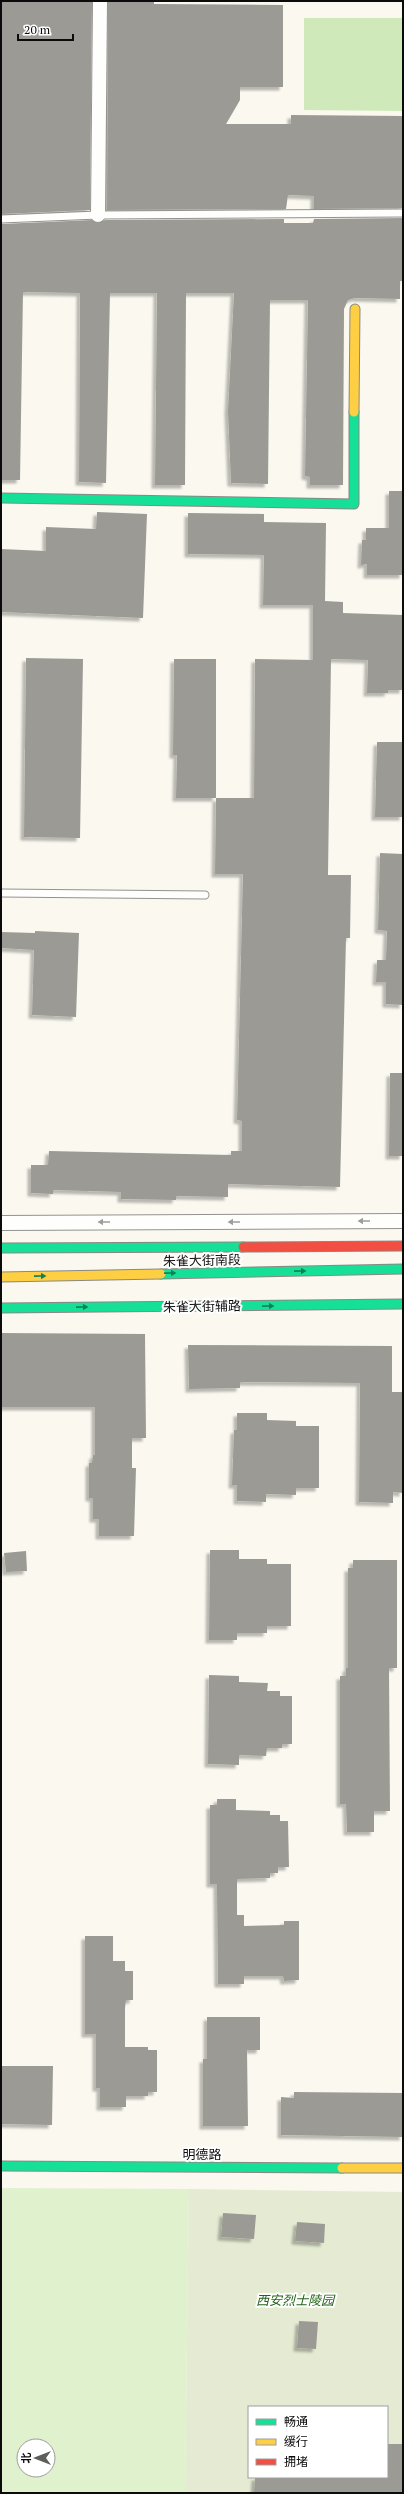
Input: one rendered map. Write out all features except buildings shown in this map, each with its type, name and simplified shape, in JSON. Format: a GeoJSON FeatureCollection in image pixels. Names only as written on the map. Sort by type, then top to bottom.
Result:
{"type":"FeatureCollection","features":[{"type":"Feature","properties":{"kind":"street"},"geometry":{"type":"LineString","coordinates":[[98,215],[100,1]]}},
{"type":"Feature","properties":{"kind":"street"},"geometry":{"type":"LineString","coordinates":[[1,498],[354,504],[355,310]]}},
{"type":"Feature","properties":{"kind":"street"},"geometry":{"type":"LineString","coordinates":[[1,1223],[403,1221]]}},
{"type":"Feature","properties":{"kind":"street","name":"朱雀大街南段"},"geometry":{"type":"LineString","coordinates":[[1,1248],[403,1246]]}},
{"type":"Feature","properties":{"kind":"street","name":"朱雀大街南段"},"geometry":{"type":"LineString","coordinates":[[1,1277],[403,1269]]}},
{"type":"Feature","properties":{"kind":"street","name":"朱雀大街辅路"},"geometry":{"type":"LineString","coordinates":[[1,1308],[403,1304]]}},
{"type":"Feature","properties":{"kind":"street","name":"明德路"},"geometry":{"type":"LineString","coordinates":[[1,2166],[403,2168]]}},
{"type":"Feature","properties":{"kind":"lane"},"geometry":{"type":"LineString","coordinates":[[1,219],[98,215],[403,213]]}},
{"type":"Feature","properties":{"kind":"lane"},"geometry":{"type":"LineString","coordinates":[[1,892],[205,895]]}},
{"type":"Feature","properties":{"kind":"green space"},"geometry":{"type":"Polygon","coordinates":[[[304,18],[403,18],[403,111],[304,110],[304,18]]]}},
{"type":"Feature","properties":{"kind":"green space"},"geometry":{"type":"Polygon","coordinates":[[[1,2188],[189,2189],[185,2493],[1,2493],[1,2188]]]}},
{"type":"Feature","properties":{"kind":"green space","name":"西安烈士陵园"},"geometry":{"type":"Polygon","coordinates":[[[189,2189],[403,2192],[403,2493],[185,2493],[189,2189]]]}},
{"type":"Feature","properties":{"kind":"traffic: fast"},"geometry":{"type":"LineString","coordinates":[[1,498],[354,504],[354,412]]}},
{"type":"Feature","properties":{"kind":"traffic: fast"},"geometry":{"type":"LineString","coordinates":[[1,1248],[243,1247]]}},
{"type":"Feature","properties":{"kind":"traffic: fast"},"geometry":{"type":"LineString","coordinates":[[161,1274],[403,1269]]}},
{"type":"Feature","properties":{"kind":"traffic: fast"},"geometry":{"type":"LineString","coordinates":[[1,1308],[403,1304]]}},
{"type":"Feature","properties":{"kind":"traffic: fast"},"geometry":{"type":"LineString","coordinates":[[1,2166],[342,2168]]}},
{"type":"Feature","properties":{"kind":"traffic: slow"},"geometry":{"type":"LineString","coordinates":[[354,412],[355,309]]}},
{"type":"Feature","properties":{"kind":"traffic: slow"},"geometry":{"type":"LineString","coordinates":[[1,1277],[161,1274]]}},
{"type":"Feature","properties":{"kind":"traffic: slow"},"geometry":{"type":"LineString","coordinates":[[342,2168],[403,2168]]}},
{"type":"Feature","properties":{"kind":"traffic: jam"},"geometry":{"type":"LineString","coordinates":[[243,1247],[403,1246]]}}]}
